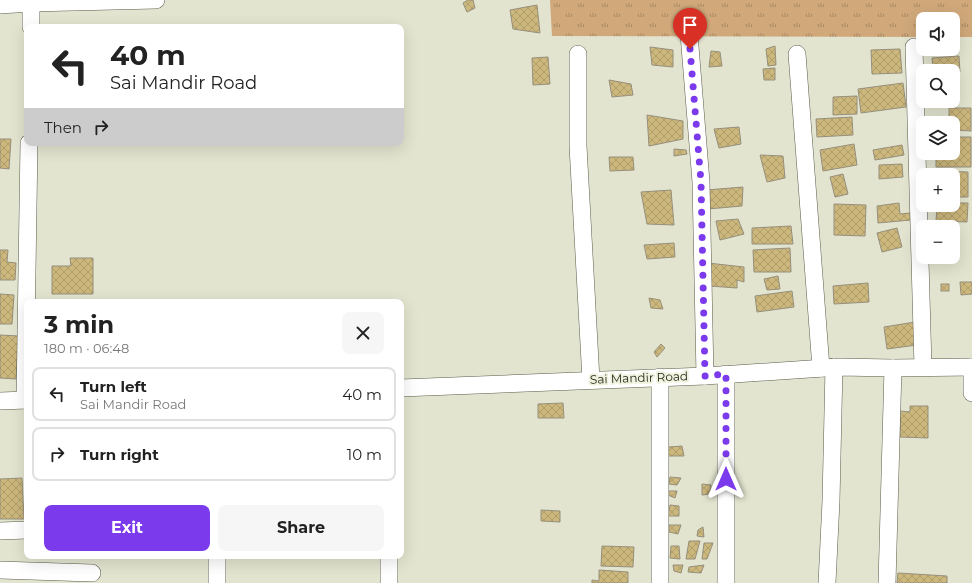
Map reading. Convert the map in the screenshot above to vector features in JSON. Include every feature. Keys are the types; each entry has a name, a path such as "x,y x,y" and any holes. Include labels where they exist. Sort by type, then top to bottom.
{"street":[{"path":"0,5 31,1 156,0"},
{"path":"31,1 31,24"},
{"path":"689,34 701,182 705,376"},
{"path":"914,47 923,367"},
{"path":"578,54 578,146 592,380"},
{"path":"797,54 828,367 831,501 827,583"},
{"path":"27,299 29,146"},
{"name":"Sai Mandir Road","path":"404,388 705,376 828,367 972,367"},
{"path":"972,367 972,393"},
{"path":"887,583 893,368"},
{"path":"726,374 726,583"},
{"path":"660,377 660,583"},
{"path":"0,401 24,400"},
{"path":"0,531 24,530"},
{"path":"217,559 218,583"},
{"path":"389,559 389,583"},
{"path":"0,570 92,573"}],"green space":[{"path":"550,0 972,0 972,37 960,37 960,12 916,12 916,37 552,36"}],"building":[{"path":"468,0 473,0 475,8 467,12 463,3"},
{"path":"537,5 540,33 513,29 510,10"},
{"path":"775,46 776,65 768,66 766,49"},
{"path":"650,47 673,50 673,67 652,65"},
{"path":"900,49 902,73 872,74 871,50"},
{"path":"711,51 720,52 722,66 709,67"},
{"path":"959,56 960,64 932,64 932,58"},
{"path":"548,57 550,84 533,85 532,58"},
{"path":"775,68 775,80 764,80 763,69"},
{"path":"609,80 631,84 633,95 612,97"},
{"path":"903,83 906,107 861,113 858,89"},
{"path":"857,96 857,114 833,115 833,97"},
{"path":"949,108 971,108 971,131 960,130 960,116 949,116"},
{"path":"647,115 683,121 683,139 649,146"},
{"path":"852,117 853,135 817,137 816,119"},
{"path":"739,127 741,144 719,148 714,129"},
{"path":"960,137 971,137 971,167 936,167 936,160 960,160"},
{"path":"0,139 11,139 9,169 0,168"},
{"path":"854,144 857,165 823,171 820,150"},
{"path":"902,145 904,155 875,160 873,150"},
{"path":"674,149 686,150 687,154 674,156"},
{"path":"760,155 783,156 785,178 767,182"},
{"path":"609,157 633,157 634,170 610,171"},
{"path":"902,164 903,177 879,179 879,165"},
{"path":"960,172 968,172 968,197 960,197"},
{"path":"843,174 848,194 835,197 830,177"},
{"path":"743,187 742,206 708,209 706,190"},
{"path":"671,190 674,225 647,224 641,192"},
{"path":"899,203 900,214 910,213 911,220 878,223 877,206"},
{"path":"960,203 968,203 967,222 960,222 960,220 936,220 937,212 960,212"},
{"path":"834,204 866,205 865,236 834,235"},
{"path":"738,219 744,234 720,240 716,221"},
{"path":"791,226 793,244 752,244 752,228"},
{"path":"897,228 902,247 882,252 877,233"},
{"path":"674,243 675,257 647,259 644,245"},
{"path":"790,248 791,272 754,272 753,250"},
{"path":"0,250 8,250 7,262 16,263 15,280 0,280"},
{"path":"70,258 93,258 93,294 52,294 52,266 71,266"},
{"path":"708,263 744,267 744,282 737,280 737,288 709,286"},
{"path":"778,276 780,289 767,290 764,279"},
{"path":"960,282 972,282 972,294 961,295"},
{"path":"868,283 869,302 834,304 833,286"},
{"path":"941,284 949,284 949,291 941,291"},
{"path":"792,291 794,307 757,312 755,296"},
{"path":"0,294 14,295 12,324 0,324"},
{"path":"649,298 660,300 663,309 651,308"},
{"path":"915,322 917,345 887,349 884,327"},
{"path":"0,335 19,336 16,379 0,378"},
{"path":"661,344 665,348 657,357 654,352"},
{"path":"563,403 564,418 538,418 538,404"},
{"path":"910,406 928,406 928,438 900,437 900,411 910,412"},
{"path":"682,446 684,456 668,456 669,447"},
{"path":"670,477 681,478 677,485 669,484"},
{"path":"22,478 24,519 0,519 0,479"},
{"path":"702,484 711,485 710,494 702,495"},
{"path":"669,491 677,491 675,498 668,495"},
{"path":"670,505 679,506 679,516 668,516"},
{"path":"541,510 560,511 560,522 541,521"},
{"path":"669,525 681,525 678,534 669,532"},
{"path":"703,527 704,537 697,536 698,530"},
{"path":"689,541 700,541 695,559 686,559"},
{"path":"704,543 713,543 707,559 702,559"},
{"path":"602,546 634,547 633,567 601,566"},
{"path":"671,546 679,546 680,559 670,558"},
{"path":"673,565 683,565 681,573 674,571"},
{"path":"704,565 701,573 688,572 689,567"},
{"path":"599,570 628,572 628,583 592,583 592,580 599,581"},
{"path":"898,573 947,576 947,583 897,583"}],"route":[{"path":"690,49 701,182 705,376 726,374 726,479"}]}
